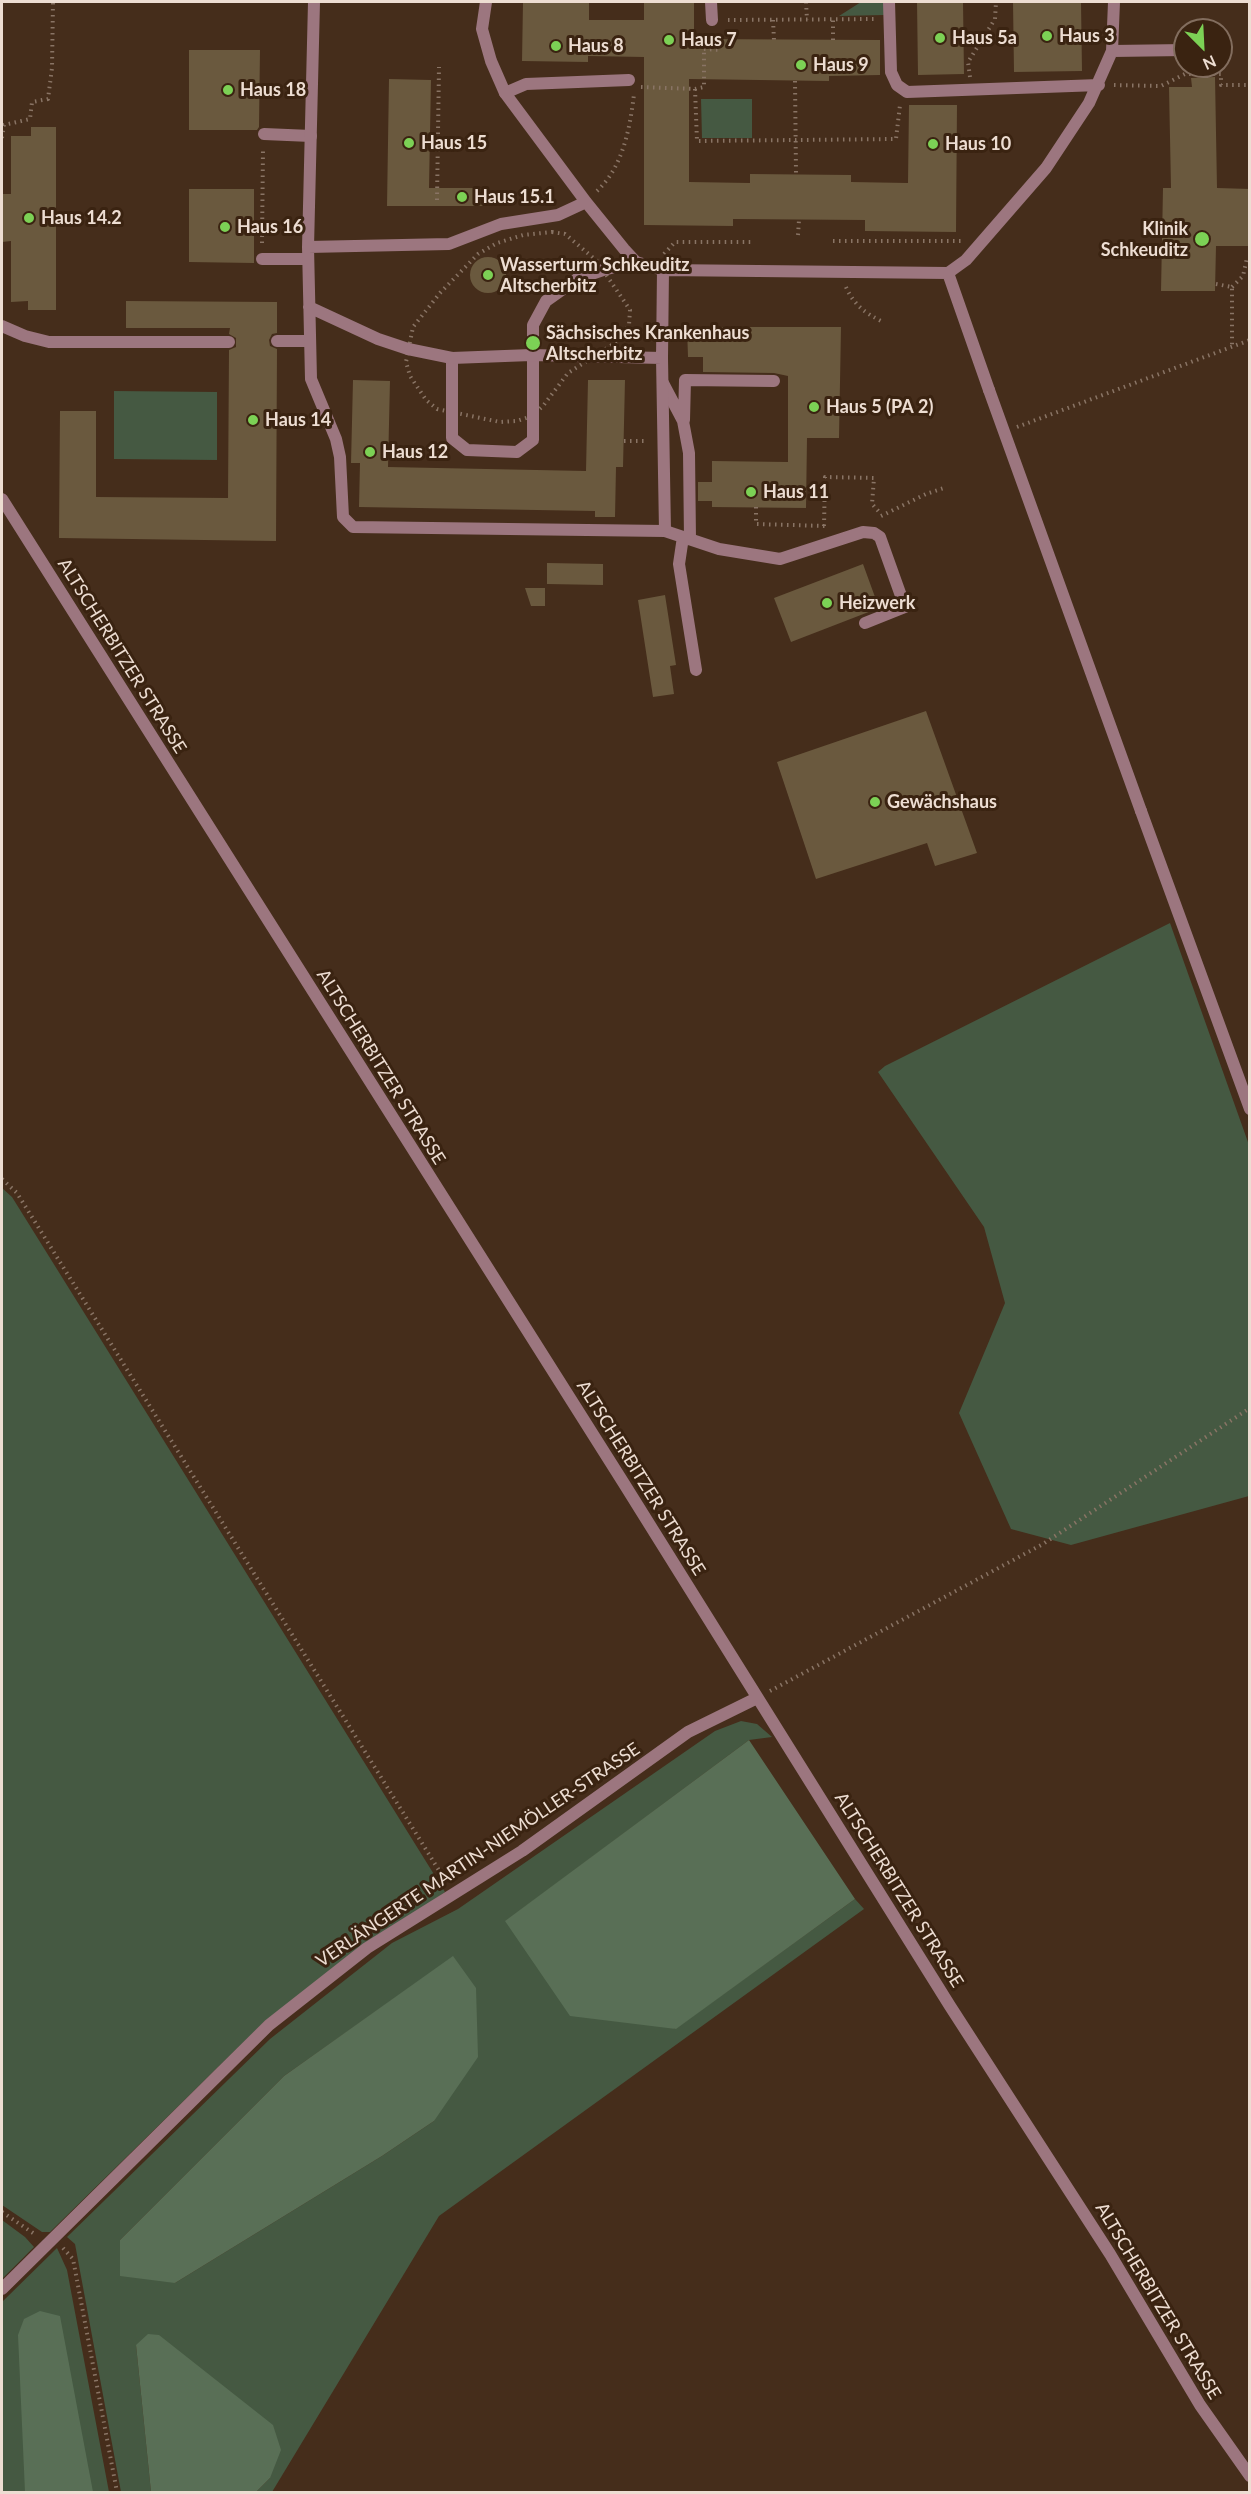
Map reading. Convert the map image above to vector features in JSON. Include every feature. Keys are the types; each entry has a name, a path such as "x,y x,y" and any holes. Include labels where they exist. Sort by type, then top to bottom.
{"street":[{"path":"314,2 308,253 311,380 336,439 340,457 342,517 353,527 665,531 719,549 780,559 863,532 874,533 880,537 905,608 865,623"},
{"path":"486,2 482,29 490,61 505,93 586,202 636,262"},
{"path":"711,2 712,20"},
{"path":"889,2 891,72 897,85 907,92 1099,85"},
{"path":"452,358 452,438 467,450 517,452 533,440 531,355 533,325 546,301 577,279 636,262 658,269 948,273 966,260 1046,168 1099,85 1112,51 1114,2"},
{"path":"1112,51 1173,50"},
{"path":"505,93 526,84 629,80"},
{"path":"264,134 311,136"},
{"path":"262,259 308,253 449,244 501,224 558,214 586,202"},
{"path":"658,269 663,383 665,531"},
{"path":"948,273 1250,1109"},
{"path":"309,307 378,339 408,349 452,358 531,355 662,358"},
{"path":"2,326 25,336 49,342 229,342"},
{"path":"277,341 310,341"},
{"path":"696,670 679,564 687,538 689,453 684,421 685,380 774,381"},
{"path":"663,383 684,421"},
{"name":"ALTSCHERBITZER STRASSE","path":"2,499 1110,2254 1200,2405 1250,2476"},
{"name":"VERLÄNGERTE MARTIN-NIEMÖLLER-STRASSE","path":"2,2289 269,2025 368,1948 522,1851 688,1732 757,1698"}],"path":[{"path":"2,138 4,125 30,119 32,102 48,99 52,68 53,2"},
{"path":"806,2 807,20"},
{"path":"971,89 968,62 995,19 996,2"},
{"path":"586,202 608,181 619,160 632,116 634,87 695,89 704,87 704,24 712,20 889,19"},
{"path":"773,20 774,40"},
{"path":"833,20 833,40"},
{"path":"704,50 721,50"},
{"path":"437,200 439,67"},
{"path":"1099,85 1161,86 1185,74 1221,74 1221,85 1250,85"},
{"path":"795,81 796,174"},
{"path":"695,89 697,141 897,139 900,103 907,92"},
{"path":"262,259 264,134"},
{"path":"798,235 799,220"},
{"path":"833,241 960,240 977,247"},
{"path":"658,269 675,242 753,242"},
{"path":"1232,347 1232,287 1243,276 1247,258 1250,258"},
{"path":"844,271 846,286 851,298 864,313 883,322"},
{"path":"1216,284 1232,287"},
{"path":"1004,431 1250,340"},
{"path":"624,441 664,442"},
{"path":"824,526 825,477 874,478 872,504 881,514"},
{"path":"874,533 881,514 944,489"},
{"path":"756,507 756,524 835,527"},
{"path":"2,1179 17,1193 433,1858 453,1894"},
{"path":"757,1698 1043,1544 1250,1408"},
{"path":"2,2212 40,2238 53,2239 73,2259 117,2493"}],"green space":[{"path":"861,2 884,2 884,15 839,16"},
{"path":"701,99 752,99 752,138 702,138"},
{"path":"114,391 217,392 217,460 114,459"},
{"path":"1170,923 1249,1145 1249,1496 1071,1545 1011,1529 959,1413 1005,1303 984,1227 878,1072 885,1066"},
{"path":"2,1188 12,1197 445,1892 265,2021 50,2232 42,2232 2,2205"},
{"path":"741,1721 757,1724 772,1737 749,1740 506,1921 675,2029 855,1899 864,1909 439,2216 272,2492 256,2492 270,2478 136,2345 151,2492 121,2492 75,2244 67,2237 270,2039 392,1943 458,1909 715,1731","holes":["453,1957 434,2121 382,2156 175,2283 120,2240 284,2076"]},
{"path":"749,1740 855,1899 676,2029 570,2016 505,1921"},
{"path":"453,1956 476,1988 478,2057 434,2121 382,2156 175,2283 120,2276 120,2240 284,2076"},
{"path":"2,2220 25,2237 34,2247 2,2279"},
{"path":"57,2248 67,2270 109,2492 2,2492 2,2302"},
{"path":"40,2311 60,2316 93,2492 25,2492 18,2335 24,2319"},
{"path":"148,2334 159,2335 273,2425 281,2450 270,2478 256,2492 151,2492 136,2345"}],"building":[{"path":"523,2 589,2 589,20 644,20 644,2 694,2 694,39 880,40 880,75 829,76 829,81 689,79 689,182 750,183 750,174 851,175 851,182 908,183 909,105 957,105 956,232 865,231 865,220 733,219 733,226 644,225 644,57 588,56 588,62 522,61"},
{"name":"Haus 5a","path":"917,2 963,2 964,74 918,75"},
{"name":"Haus 3","path":"1013,2 1081,2 1082,71 1014,72"},
{"name":"Haus 18","path":"189,50 260,50 259,127 257,130 189,130"},
{"path":"1191,78 1215,78 1217,188 1250,189 1250,246 1216,246 1215,291 1161,291 1163,188 1171,188 1169,87 1192,87"},
{"name":"Haus 15","path":"389,79 431,80 429,188 482,188 483,206 387,206"},
{"name":"Haus 14.2","path":"31,127 56,127 56,310 28,310 28,301 11,302 11,241 2,242 2,194 11,194 11,136 31,136"},
{"name":"Haus 16","path":"189,189 254,189 254,263 189,262"},
{"name":"Wasserturm Schkeuditz Altscherbitz","path":"488,257 500,263 506,275 500,287 488,293 476,287 470,275 476,263"},
{"name":"Haus 14","path":"126,301 277,302 277,333 272,334 269,340 270,346 277,349 276,541 59,538 60,411 96,411 96,497 228,498 229,350 236,347 236,338 229,334 230,328 126,328"},
{"name":"Haus 5 (PA 2)","path":"687,327 841,327 839,438 807,438 806,508 712,507 712,501 698,501 698,482 712,482 712,461 788,462 788,376 774,373 703,372 703,357 688,357"},
{"name":"Haus 12","path":"353,380 390,381 388,467 586,471 588,380 625,380 623,467 616,467 615,517 595,517 595,511 359,507 360,463 351,463"},
{"path":"547,563 603,564 603,585 547,584"},
{"name":"Heizwerk","path":"863,564 879,608 791,642 774,598"},
{"path":"525,588 545,588 545,606 531,606"},
{"path":"665,595 676,665 670,666 674,694 653,697 638,600"},
{"name":"Gewächshaus","path":"926,711 977,853 935,866 927,843 816,879 777,762"}],"place":[{"name":"Haus 3","path":"1047,36"},
{"name":"Haus 5a","path":"940,38"},
{"name":"Haus 7","path":"669,40"},
{"name":"Haus 8","path":"556,46"},
{"name":"Haus 9","path":"801,65"},
{"name":"Haus 18","path":"228,90"},
{"name":"Haus 15","path":"409,143"},
{"name":"Haus 10","path":"933,144"},
{"name":"Haus 15.1","path":"462,197"},
{"name":"Haus 14.2","path":"29,218"},
{"name":"Haus 16","path":"225,227"},
{"name":"Klinik Schkeuditz","path":"1202,239"},
{"name":"Wasserturm Schkeuditz Altscherbitz","path":"488,275"},
{"name":"Sächsisches Krankenhaus Altscherbitz","path":"533,343"},
{"name":"Haus 5 (PA 2)","path":"814,407"},
{"name":"Haus 14","path":"253,420"},
{"name":"Haus 12","path":"370,452"},
{"name":"Haus 11","path":"751,492"},
{"name":"Heizwerk","path":"827,603"},
{"name":"Gewächshaus","path":"875,802"}]}
